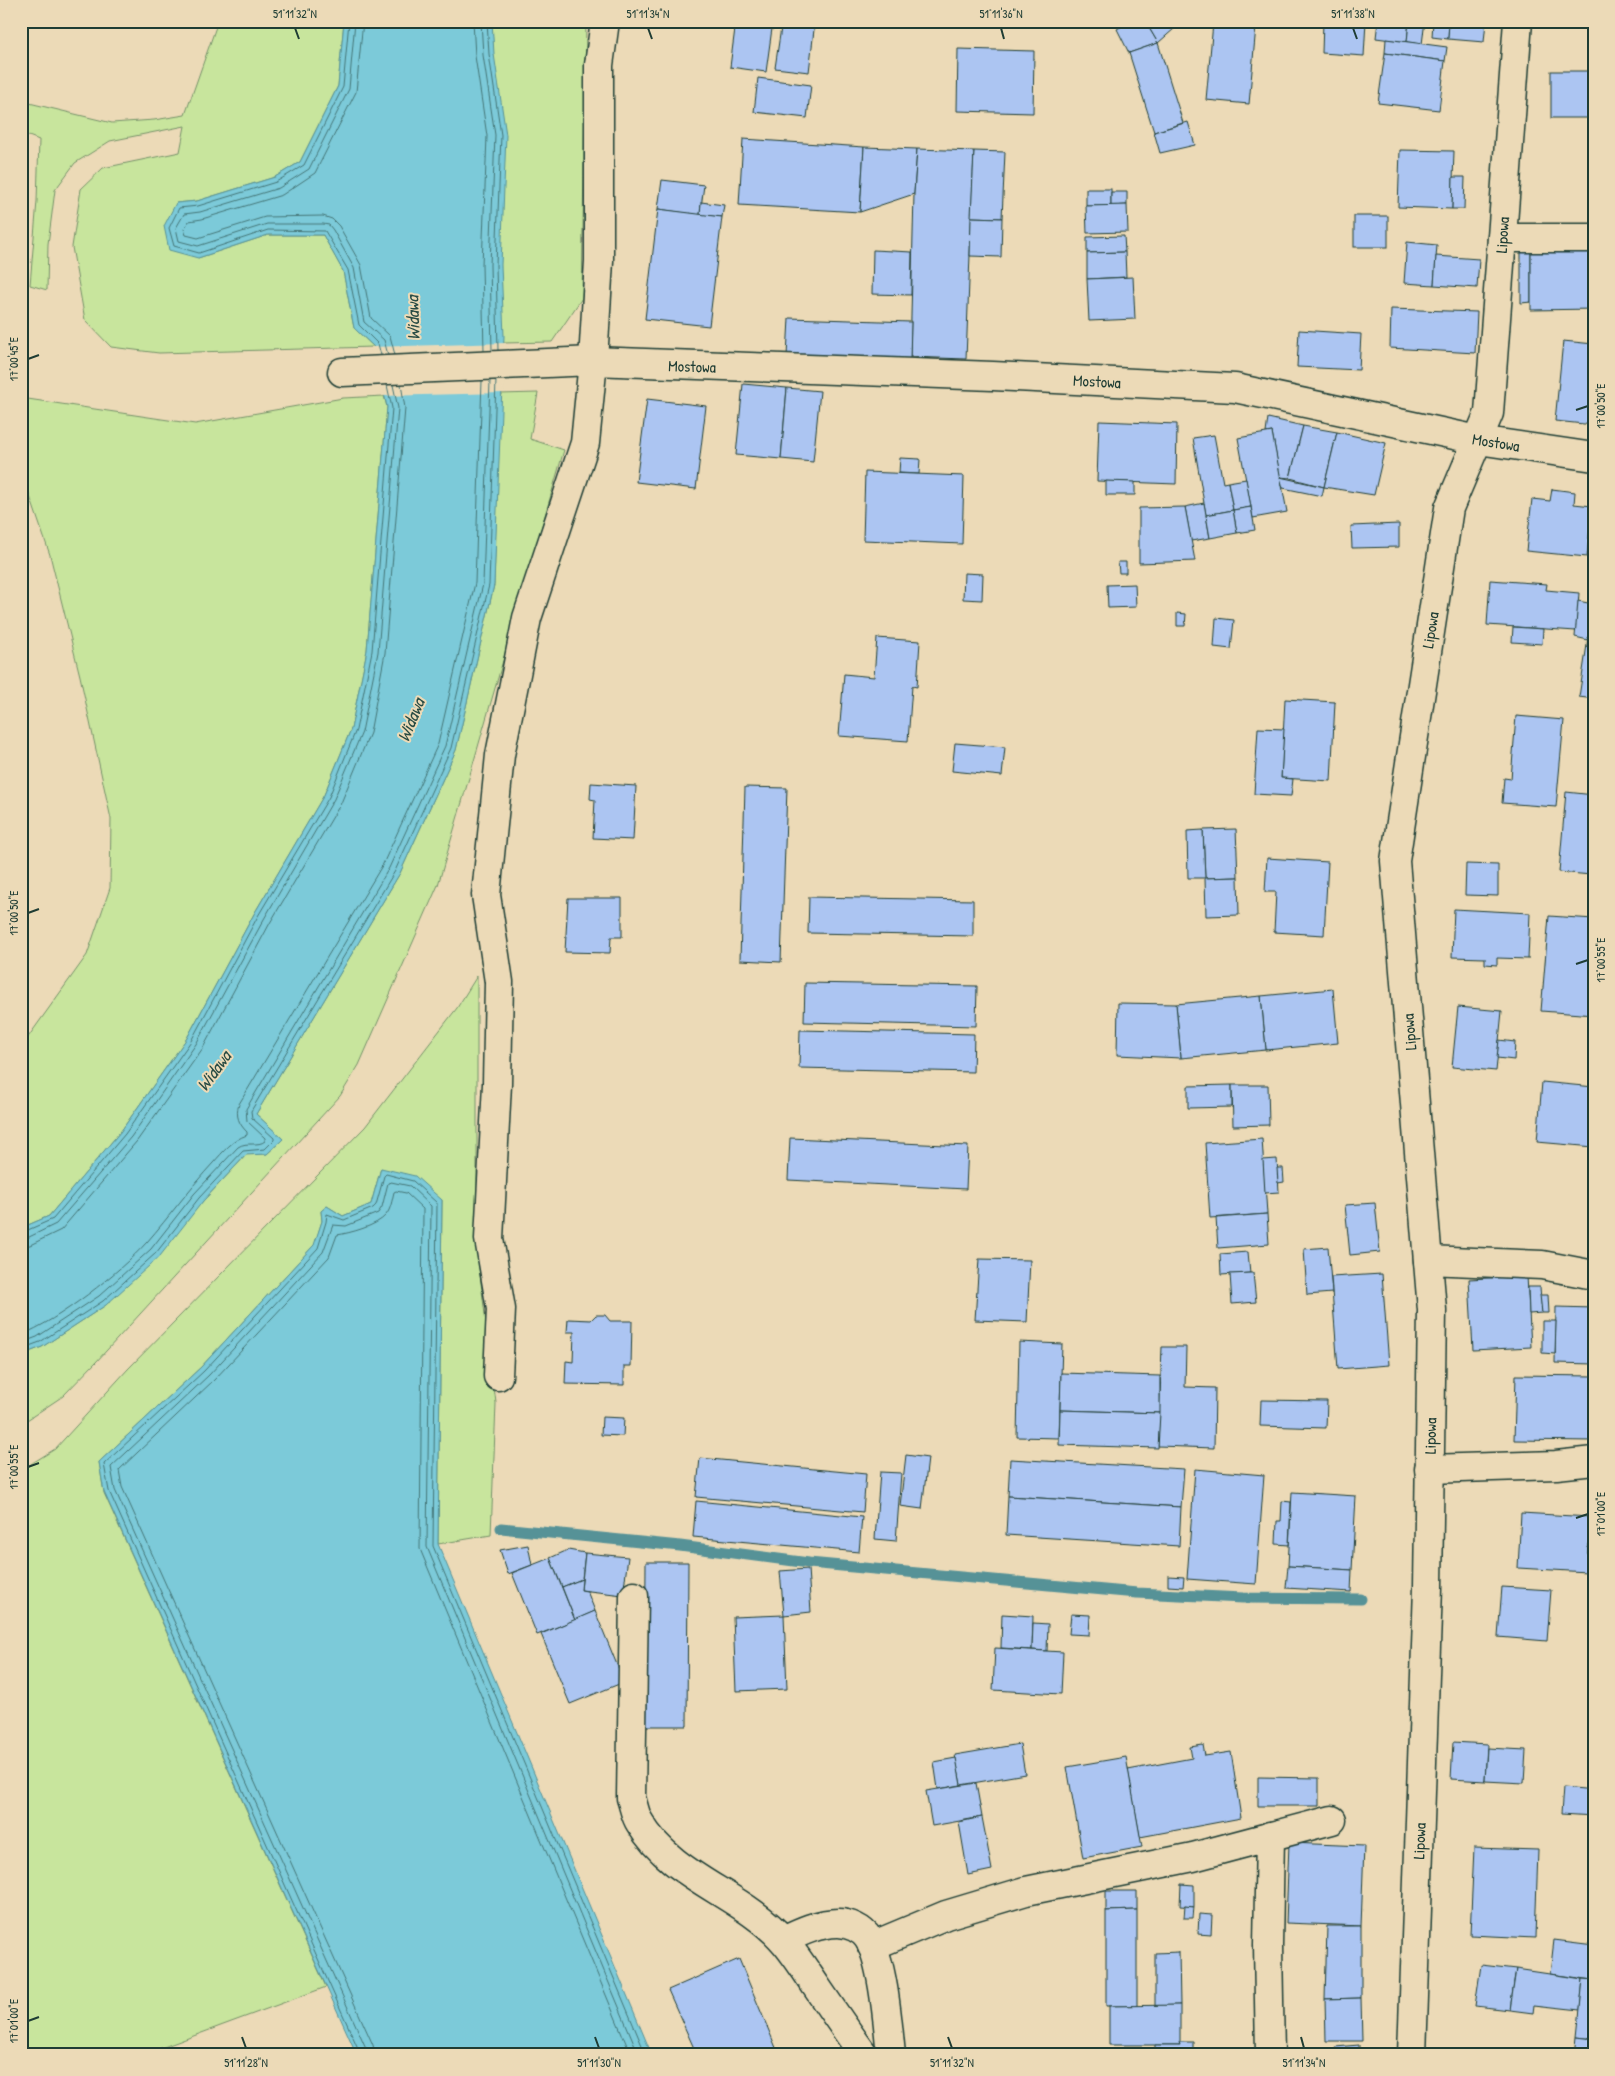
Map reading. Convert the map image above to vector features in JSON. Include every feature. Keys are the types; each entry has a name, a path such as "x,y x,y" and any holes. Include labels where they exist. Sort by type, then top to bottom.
{"street":[{"path":"498,1376 501,1309 489,1239 496,1084 498,982 486,895 500,755 527,618 585,443 593,361 599,261 599,65 604,21"},
{"name":"Lipowa","path":"1412,2055 1428,1587 1432,1310 1395,862 1449,508 1489,413 1518,21"},
{"path":"1502,238 1594,238"},
{"name":"Mostowa","path":"342,372 593,361 993,376 1236,388 1478,440 1594,458"},
{"path":"1428,1260 1542,1266 1594,1275"},
{"path":"1430,1469 1556,1466 1594,1462"},
{"path":"634,1596 631,1798 639,1822 669,1858 688,1872 738,1901 762,1919 783,1940 864,2055"},
{"path":"872,1946 946,1915 1026,1891 1193,1857 1332,1820"},
{"path":"1270,1836 1268,1945 1270,2055"},
{"path":"783,1940 824,1924 840,1923 857,1928 867,1936 872,1946 887,2012 891,2055"}],"green space":[{"path":"218,21 344,21 338,86 300,162 275,177 197,201 176,203 198,258 268,235 323,235 343,271 354,328 374,347 159,353 111,347 85,320 72,247 81,189 103,168 180,152 185,126 110,141 75,163 55,190 48,244 47,290 30,285 37,201 39,140 21,133 21,101 112,123 154,120 185,115"},
{"path":"492,21 586,21 582,298 552,342 503,343"},
{"path":"538,393 530,439 564,450 438,885 359,1065 340,1096 96,1362 63,1396 21,1424 21,1355 42,1347 106,1305 247,1154 267,1154 283,1139 256,1114 400,873 456,750 494,585 500,394"},
{"path":"384,396 387,407 367,650 351,729 324,795 254,914 187,1038 121,1131 49,1216 21,1228 21,1047 87,955 110,888 111,819 80,676 50,555 21,470 21,398 195,424 343,398"},
{"path":"477,976 477,1251 496,1403 491,1535 438,1544 442,1200 381,1168 371,1204 343,1216 327,1206 321,1211 322,1221 315,1244 201,1367 99,1462 104,1493 326,1987 142,2055 21,2055 21,1470 55,1449 128,1369 365,1127 457,1008"}],"water":[{"name":"Widawa","path":"344,21 492,21 494,54 506,135 501,265 504,336 494,585 456,750 400,873 256,1114 283,1139 267,1154 246,1155 203,1201 160,1256 106,1305 42,1347 21,1355 21,1228 49,1216 121,1131 187,1038 254,914 324,795 351,729 367,650 387,407 374,347 354,328 343,271 323,235 268,235 198,258 169,250 164,226 176,203 197,201 275,177 300,162 338,86"},
{"path":"381,1168 415,1176 442,1200 438,1544 652,2055 357,2055 104,1492 99,1462 201,1367 314,1245 322,1221 321,1211 327,1206 343,1216 371,1204"}],"pier":[{"path":"506,343 503,393 382,396 371,347"}],"building":[{"path":"736,21 773,21 766,72 730,67"},
{"path":"782,21 815,21 809,72 775,68"},
{"path":"1131,21 1145,21 1158,43 1129,53 1117,29"},
{"path":"1145,21 1183,21 1158,43"},
{"path":"1323,21 1366,21 1364,56 1322,53"},
{"path":"1378,21 1409,21 1407,42 1376,38"},
{"path":"1409,21 1425,21 1422,44 1407,42"},
{"path":"1433,21 1449,21 1448,39 1432,37"},
{"path":"1449,21 1486,21 1484,42 1448,39"},
{"path":"1213,23 1256,26 1249,104 1206,100"},
{"path":"1386,39 1447,47 1445,61 1385,53"},
{"path":"1158,43 1183,123 1154,132 1129,53"},
{"path":"958,49 1034,51 1033,113 957,111"},
{"path":"1385,53 1445,61 1439,110 1378,103"},
{"path":"1551,71 1594,71 1594,118 1551,118"},
{"path":"758,78 811,85 807,118 754,112"},
{"path":"1188,122 1195,145 1160,153 1154,132"},
{"path":"743,139 864,147 860,212 739,205"},
{"path":"864,147 917,149 914,194 860,212"},
{"path":"917,149 974,151 966,359 910,357"},
{"path":"1400,150 1454,151 1452,209 1398,207"},
{"path":"974,151 1005,152 1002,218 971,217"},
{"path":"1453,177 1465,177 1464,209 1452,209"},
{"path":"662,180 704,185 700,215 658,209"},
{"path":"1086,189 1111,189 1111,206 1086,206"},
{"path":"1111,192 1127,192 1127,205 1111,206"},
{"path":"701,202 724,205 722,217 700,215"},
{"path":"1127,205 1128,232 1087,233 1086,206"},
{"path":"658,209 722,217 709,326 645,319"},
{"path":"1354,216 1388,216 1388,247 1354,247"},
{"path":"971,217 1002,218 1001,257 970,256"},
{"path":"1124,236 1125,252 1087,253 1087,237"},
{"path":"1407,242 1437,245 1434,285 1404,283"},
{"path":"873,250 912,252 911,295 872,294"},
{"path":"1521,251 1531,251 1531,302 1521,303"},
{"path":"1531,251 1594,251 1594,309 1531,310"},
{"path":"1125,252 1126,277 1087,279 1087,253"},
{"path":"1436,256 1479,259 1477,288 1434,285"},
{"path":"1133,277 1135,319 1089,321 1087,279"},
{"path":"1391,309 1477,312 1475,353 1390,348"},
{"path":"789,318 911,322 910,361 787,356"},
{"path":"1299,330 1361,334 1359,370 1297,367"},
{"path":"1563,341 1594,344 1594,425 1555,421"},
{"path":"743,384 787,388 781,459 736,455"},
{"path":"787,388 820,391 813,462 781,459"},
{"path":"647,399 706,406 696,489 636,482"},
{"path":"1268,418 1303,426 1290,478 1280,477 1272,432 1266,433"},
{"path":"1099,421 1177,424 1176,484 1097,481"},
{"path":"1303,426 1337,432 1324,487 1290,478"},
{"path":"1272,432 1287,512 1253,518 1238,438"},
{"path":"1337,432 1386,443 1374,495 1324,487"},
{"path":"1214,435 1223,483 1228,482 1233,510 1206,515 1193,438"},
{"path":"900,458 920,459 919,474 899,473"},
{"path":"865,472 964,476 962,544 863,540"},
{"path":"1280,477 1324,487 1322,496 1283,488"},
{"path":"1246,479 1251,507 1233,510 1228,482"},
{"path":"1106,481 1135,482 1135,495 1106,495"},
{"path":"1552,489 1575,492 1574,504 1592,506 1587,557 1526,551 1532,499 1550,501"},
{"path":"1204,503 1210,538 1191,541 1185,507"},
{"path":"1185,507 1195,561 1139,563 1139,508"},
{"path":"1251,507 1255,530 1237,533 1233,510"},
{"path":"1233,510 1237,533 1210,538 1206,515"},
{"path":"1399,524 1399,547 1352,548 1351,526"},
{"path":"1118,562 1126,562 1126,573 1119,573"},
{"path":"964,573 983,574 982,600 963,599"},
{"path":"1490,580 1547,584 1546,590 1579,593 1576,631 1487,625"},
{"path":"1135,584 1136,607 1108,608 1107,585"},
{"path":"1578,601 1593,604 1588,640 1575,637"},
{"path":"1177,613 1186,614 1185,626 1177,626"},
{"path":"1216,618 1234,620 1231,649 1214,647"},
{"path":"1590,625 1594,626 1594,699 1579,697"},
{"path":"1513,627 1543,629 1542,644 1512,642"},
{"path":"877,638 920,641 917,687 912,686 908,741 839,736 844,674 874,677"},
{"path":"1285,699 1335,702 1331,781 1281,778"},
{"path":"1516,716 1564,720 1556,807 1502,803 1504,778 1511,779"},
{"path":"1258,728 1284,729 1281,778 1293,779 1291,796 1254,794"},
{"path":"955,743 1005,747 1002,776 952,771"},
{"path":"591,783 636,786 633,840 593,838 595,800 590,799"},
{"path":"745,787 787,788 781,962 740,960"},
{"path":"1566,792 1594,795 1594,852 1591,875 1559,872"},
{"path":"1236,829 1238,877 1205,878 1203,830"},
{"path":"1203,830 1205,878 1188,878 1187,831"},
{"path":"1267,858 1328,862 1324,935 1274,932 1276,892 1265,892"},
{"path":"1466,864 1498,865 1498,896 1465,895"},
{"path":"1238,877 1239,915 1206,916 1205,878"},
{"path":"809,897 973,900 973,936 808,933"},
{"path":"568,898 622,898 622,937 611,937 610,953 565,952"},
{"path":"1454,909 1530,913 1528,959 1497,958 1497,965 1485,964 1485,958 1452,957"},
{"path":"1549,916 1594,919 1594,1015 1541,1011"},
{"path":"805,983 977,986 976,1026 804,1022"},
{"path":"1333,989 1338,1043 1266,1050 1261,996"},
{"path":"1261,996 1266,1050 1181,1058 1176,1004"},
{"path":"1118,1003 1176,1004 1181,1058 1117,1055"},
{"path":"1458,1007 1502,1011 1496,1071 1452,1067"},
{"path":"800,1030 974,1034 973,1072 799,1068"},
{"path":"1499,1040 1515,1042 1514,1060 1497,1058"},
{"path":"1542,1082 1594,1087 1594,1147 1537,1142"},
{"path":"1232,1085 1232,1107 1188,1108 1188,1086"},
{"path":"1232,1085 1268,1085 1269,1125 1233,1126"},
{"path":"790,1138 968,1146 966,1189 788,1180"},
{"path":"1262,1139 1267,1214 1210,1218 1205,1143"},
{"path":"1277,1159 1279,1192 1265,1193 1263,1160"},
{"path":"1277,1168 1283,1168 1284,1182 1278,1183"},
{"path":"1375,1203 1380,1252 1350,1255 1345,1205"},
{"path":"1267,1214 1269,1244 1218,1248 1216,1218"},
{"path":"1328,1247 1332,1293 1307,1295 1304,1249"},
{"path":"1248,1252 1250,1273 1221,1275 1220,1254"},
{"path":"979,1259 1030,1260 1027,1322 975,1320"},
{"path":"1253,1273 1256,1302 1232,1304 1230,1274"},
{"path":"1382,1274 1389,1365 1338,1369 1331,1277"},
{"path":"1527,1276 1531,1347 1473,1350 1469,1279"},
{"path":"1528,1287 1540,1287 1542,1313 1529,1314"},
{"path":"1540,1295 1548,1295 1549,1313 1542,1313"},
{"path":"1556,1307 1594,1308 1594,1364 1555,1363"},
{"path":"596,1315 605,1315 610,1321 632,1321 631,1366 624,1366 624,1385 565,1384 566,1361 573,1362 574,1332 567,1332 568,1319 591,1320"},
{"path":"1542,1321 1556,1321 1555,1354 1542,1353"},
{"path":"1019,1342 1062,1344 1059,1438 1017,1437"},
{"path":"1162,1347 1186,1347 1185,1387 1215,1388 1214,1448 1158,1446"},
{"path":"1061,1373 1160,1376 1160,1413 1060,1410"},
{"path":"1516,1375 1594,1376 1594,1441 1514,1440"},
{"path":"1261,1400 1327,1401 1326,1428 1260,1426"},
{"path":"1060,1410 1160,1413 1158,1448 1059,1445"},
{"path":"602,1417 624,1418 623,1436 601,1435"},
{"path":"906,1455 928,1458 922,1509 900,1506"},
{"path":"700,1458 866,1474 863,1512 696,1497"},
{"path":"1010,1459 1184,1469 1181,1507 1008,1496"},
{"path":"1195,1469 1264,1475 1256,1584 1187,1579"},
{"path":"880,1472 901,1473 896,1541 875,1539"},
{"path":"1292,1492 1356,1496 1352,1570 1288,1566"},
{"path":"1008,1496 1181,1507 1179,1546 1006,1535"},
{"path":"696,1501 862,1517 859,1552 693,1537"},
{"path":"1282,1501 1291,1502 1289,1545 1276,1544 1277,1521 1281,1521"},
{"path":"1521,1513 1590,1517 1587,1572 1518,1568"},
{"path":"1589,1529 1594,1529 1594,1572 1587,1572"},
{"path":"528,1545 532,1565 508,1574 500,1550"},
{"path":"568,1550 585,1553 582,1579 562,1587 550,1558"},
{"path":"585,1553 628,1557 623,1595 581,1590"},
{"path":"550,1558 575,1620 537,1635 512,1573"},
{"path":"646,1562 688,1562 687,1726 645,1726"},
{"path":"1288,1566 1352,1570 1351,1592 1286,1588"},
{"path":"808,1569 811,1612 784,1615 780,1571"},
{"path":"1168,1576 1184,1577 1183,1587 1168,1586"},
{"path":"582,1579 581,1590 587,1591 595,1611 575,1620 562,1587"},
{"path":"1502,1587 1551,1590 1547,1641 1498,1637"},
{"path":"595,1611 624,1682 570,1704 541,1634"},
{"path":"1002,1614 1033,1616 1032,1650 1001,1648"},
{"path":"1071,1614 1090,1615 1089,1635 1069,1634"},
{"path":"784,1615 787,1689 736,1691 733,1617"},
{"path":"1033,1623 1048,1624 1047,1651 1032,1650"},
{"path":"995,1648 1063,1652 1061,1694 993,1690"},
{"path":"1453,1742 1487,1744 1485,1781 1451,1779"},
{"path":"1020,1744 1025,1774 961,1785 955,1755"},
{"path":"1203,1745 1205,1756 1231,1752 1241,1818 1140,1837 1128,1770 1192,1758 1190,1747"},
{"path":"1487,1748 1526,1750 1524,1783 1485,1781"},
{"path":"1126,1757 1142,1847 1083,1858 1067,1767"},
{"path":"956,1758 961,1785 938,1789 934,1762"},
{"path":"1258,1777 1319,1778 1319,1806 1258,1806"},
{"path":"976,1783 982,1817 932,1826 926,1791"},
{"path":"1563,1787 1594,1790 1594,1816 1561,1814"},
{"path":"982,1817 992,1870 968,1875 959,1822"},
{"path":"1289,1843 1364,1846 1361,1926 1286,1923"},
{"path":"1474,1848 1538,1850 1535,1938 1470,1935"},
{"path":"1181,1884 1194,1885 1194,1907 1180,1906"},
{"path":"1106,1891 1137,1891 1137,1910 1106,1911"},
{"path":"1185,1906 1194,1907 1193,1918 1184,1918"},
{"path":"1137,1910 1137,2006 1106,2006 1106,1911"},
{"path":"1199,1914 1212,1915 1211,1935 1198,1934"},
{"path":"1327,1926 1361,1926 1361,1998 1325,1999"},
{"path":"1554,1940 1594,1945 1594,1980 1550,1974"},
{"path":"1179,1952 1180,2005 1155,2006 1155,1953"},
{"path":"739,1959 779,2055 697,2055 668,1990"},
{"path":"1481,1965 1516,1969 1510,2010 1475,2006"},
{"path":"1516,1969 1583,1979 1580,2010 1534,2005 1533,2013 1510,2010"},
{"path":"1583,1979 1594,1980 1594,2039 1577,2037"},
{"path":"1361,1998 1362,2041 1326,2041 1325,1999"},
{"path":"1180,2005 1180,2045 1109,2045 1109,2006"},
{"path":"1577,2037 1594,2039 1594,2055 1575,2055"},
{"path":"1179,2042 1193,2042 1193,2055 1155,2055 1155,2045 1180,2045"},
{"path":"1359,2045 1359,2055 1335,2055 1335,2047"}],"waterway":[{"path":"501,1528 680,1546 809,1563 1137,1593 1243,1598 1361,1599"}]}
